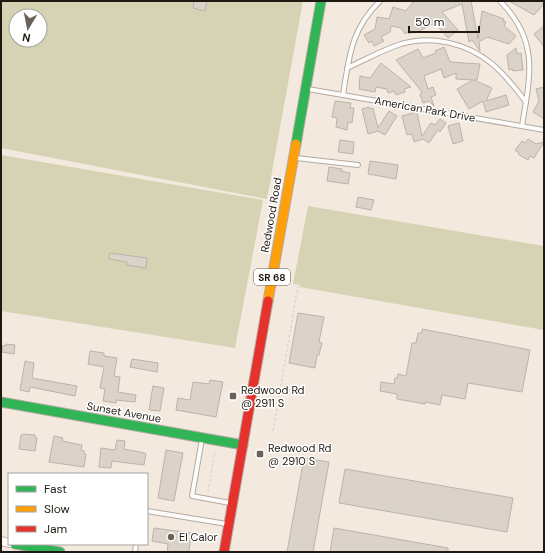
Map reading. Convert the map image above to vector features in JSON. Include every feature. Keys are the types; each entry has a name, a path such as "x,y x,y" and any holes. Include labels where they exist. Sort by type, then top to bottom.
{"main road":[{"name":"Redwood Road","path":"224,552 321,1"},
{"name":"Sunset Avenue","path":"1,402 243,445"},
{"path":"21,545 60,552"}],"lane":[{"path":"343,95 352,45 357,32 363,20 380,1"},
{"path":"500,1 516,19 526,43 530,67 522,126"},
{"path":"347,68 401,44 427,40 459,45 473,51 490,63 510,82 526,102"},
{"name":"American Park Drive","path":"305,88 544,130"},
{"path":"293,158 358,165"},
{"path":"202,438 192,496 233,503"},
{"path":"148,512 229,524"}],"path":[{"path":"273,431 298,286"},
{"path":"207,499 216,449"}],"shaded area":[{"path":"1,1 303,1 267,199 1,148"},
{"path":"1,155 263,200 235,348 1,311"},
{"path":"308,206 544,246 544,330 300,287 300,285 293,284"}],"building":[{"path":"194,1 207,1 205,11 193,8"},
{"path":"414,1 471,1 478,39 482,11 504,19 503,21 506,22 504,26 516,36 509,44 487,37 479,42 480,51 472,40 469,42 462,4 442,12 458,30 448,38 435,23 415,33 414,31 409,34 408,32 405,34 401,28 391,26 390,32 381,37 384,41 374,46 372,41 369,43 364,35 375,29 377,17 389,19 393,7 406,11"},
{"path":"509,1 544,1 544,4 534,15"},
{"path":"544,26 544,47 534,34"},
{"path":"444,47 450,62 480,64 477,80 474,80 492,88 486,101 506,95 509,105 486,112 483,101 469,109 457,89 473,80 456,79 456,73 444,78 441,69 424,76 428,89 433,87 436,95 431,97 434,106 429,101 423,103 420,94 422,92 396,60 418,49 423,58 436,53 435,51"},
{"path":"516,48 517,54 521,53 523,70 513,71 512,69 509,70 507,55"},
{"path":"381,63 411,87 404,89 405,92 396,95 394,91 388,93 387,89 376,87 375,92 359,89 360,76 370,78"},
{"path":"544,87 544,119 533,112 539,101 536,89"},
{"path":"335,101 351,103 350,108 354,108 352,123 348,122 347,130 336,127 337,118 332,117"},
{"path":"369,107 370,109 373,108 378,128 389,111 397,116 385,135 378,131 368,134 362,109"},
{"path":"417,112 422,136 431,123 435,125 440,119 446,123 440,132 438,130 429,143 423,139 414,142 412,134 407,135 402,116"},
{"path":"459,123 463,141 453,144 448,126"},
{"path":"528,139 536,144 544,142 534,158 530,156 528,160 518,154 519,153 515,150 522,141 525,143"},
{"path":"340,140 354,142 353,154 338,152"},
{"path":"370,161 398,165 396,179 368,174"},
{"path":"329,167 342,169 341,171 350,173 348,184 327,181"},
{"path":"358,197 374,200 371,210 356,207"},
{"path":"110,253 147,258 146,268 126,265 127,262 109,259"},
{"path":"298,313 324,317 319,342 322,343 319,355 317,355 315,368 289,363"},
{"path":"422,329 530,350 522,392 468,383 465,399 442,395 440,405 397,399 397,394 380,391 381,382 394,384 395,378 397,378 398,374 406,376 412,343 416,343 418,333 422,333"},
{"path":"6,344 15,345 14,354 2,352 3,345 6,346"},
{"path":"90,351 104,353 104,356 117,358 114,376 120,377 118,392 136,395 135,402 116,400 116,403 103,401 105,389 100,388 104,367 88,364"},
{"path":"132,359 158,363 157,372 130,367"},
{"path":"25,361 34,363 32,378 77,386 75,396 30,387 29,392 20,390"},
{"path":"210,380 223,382 216,417 176,410 178,398 190,400 193,382 209,384"},
{"path":"153,386 164,388 160,411 149,410"},
{"path":"21,435 35,435 37,438 35,451 19,449"},
{"path":"54,436 63,438 62,441 82,445 81,450 84,451 84,454 86,454 84,467 49,462"},
{"path":"117,440 125,441 124,449 145,453 144,465 112,461 111,468 99,467 101,448 115,450"},
{"path":"166,450 183,453 174,501 158,498"},
{"path":"304,458 329,462 313,552 287,552"},
{"path":"345,469 513,498 507,532 339,503"},
{"name":"El Calor","path":"154,528 191,533 189,552 167,552 168,544 152,541"},
{"path":"334,528 448,548 448,552 330,552"}],"traffic: fast":[{"path":"296,144 321,1"},
{"path":"1,402 243,445"},
{"path":"21,545 60,552"}],"traffic: slow":[{"path":"268,301 296,144"}],"traffic: jam":[{"path":"224,552 268,301"}],"place":[{"name":"Redwood Rd @ 2911 S","path":"233,396"},
{"name":"Redwood Rd @ 2910 S","path":"260,454"},
{"name":"El Calor","path":"171,537"}]}
